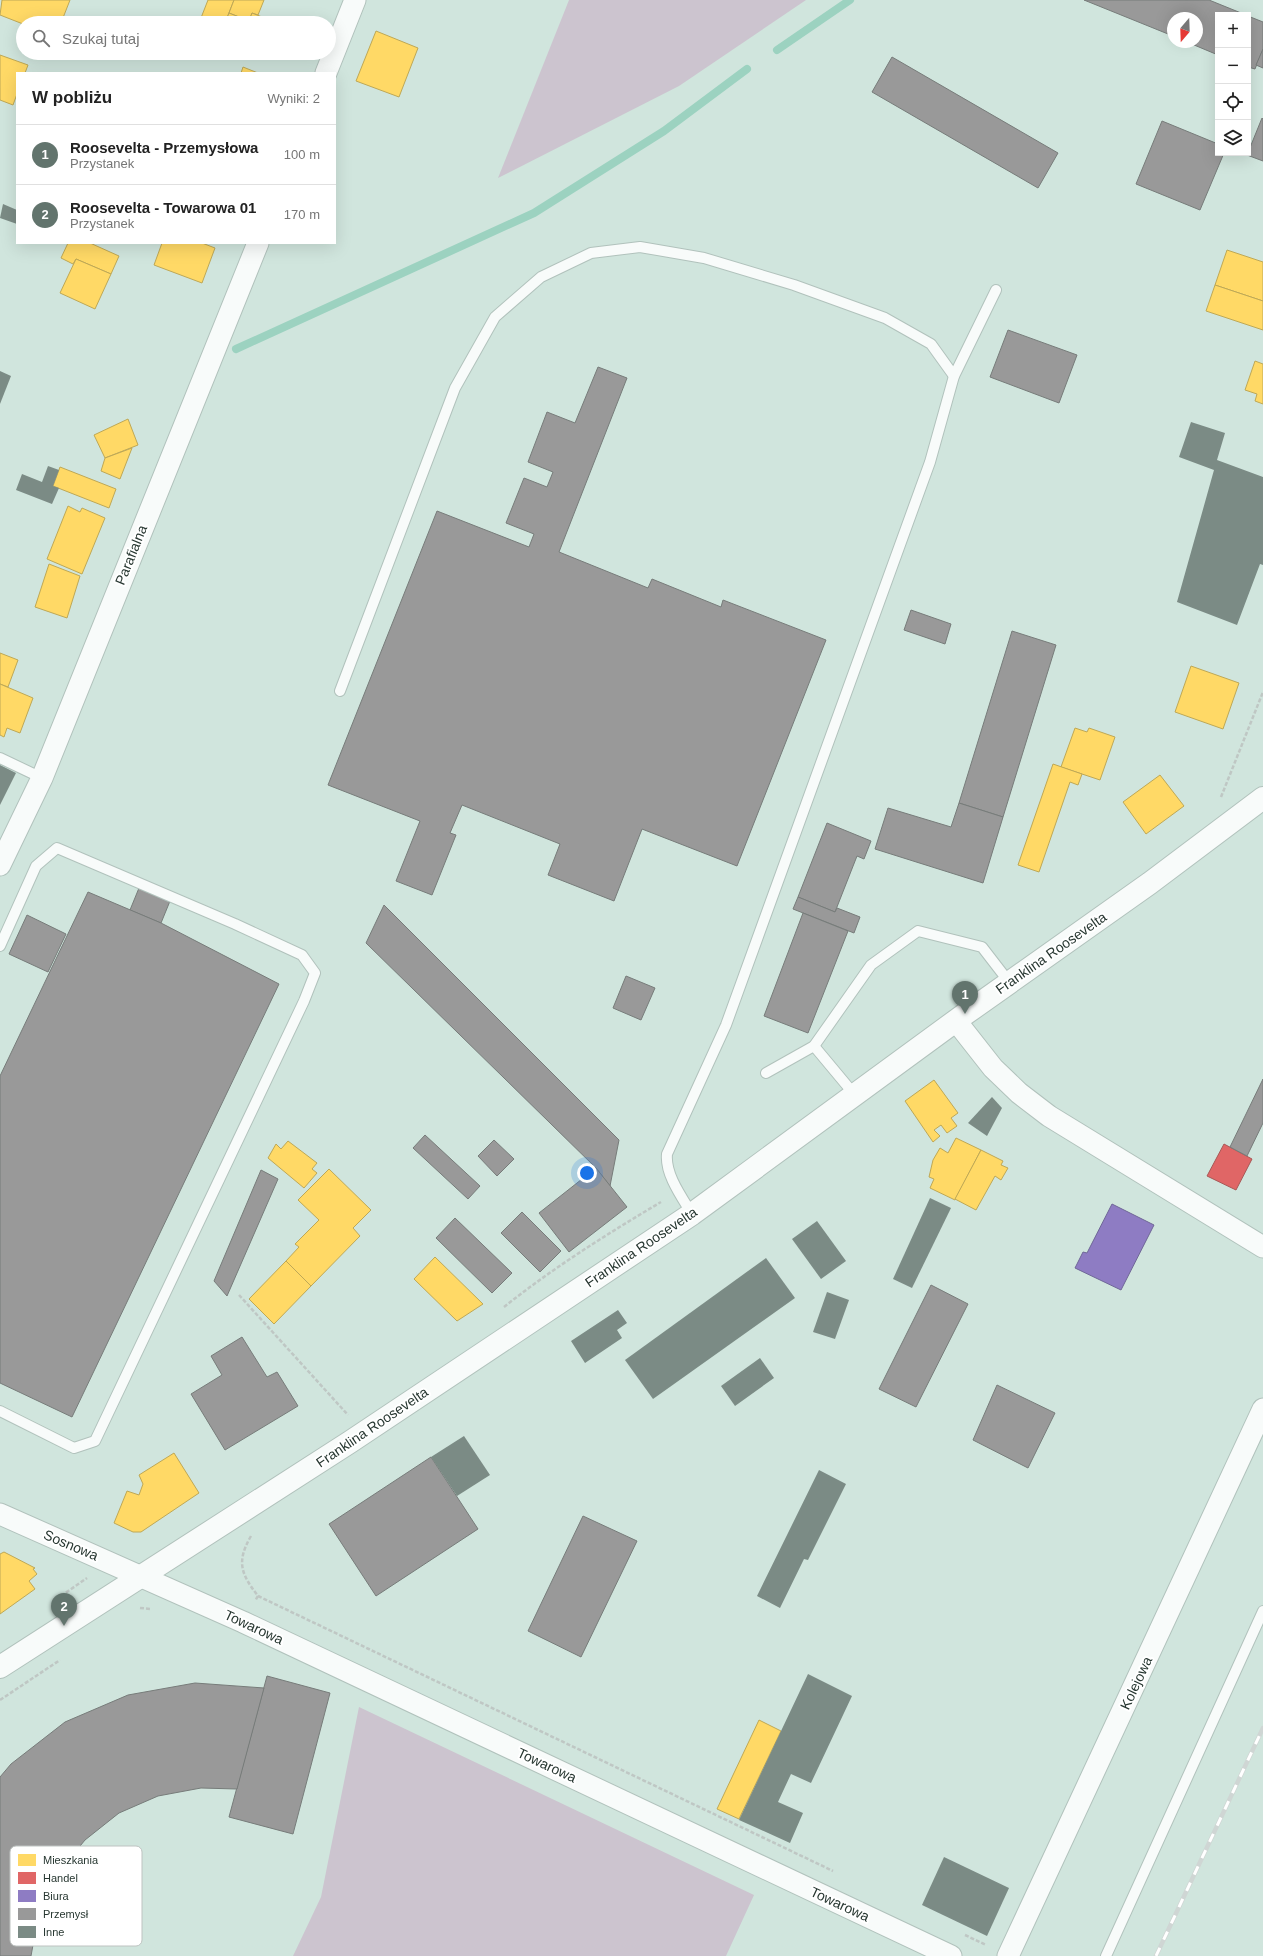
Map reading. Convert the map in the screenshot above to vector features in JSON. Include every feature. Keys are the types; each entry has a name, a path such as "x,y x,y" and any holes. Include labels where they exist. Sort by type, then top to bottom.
{"street":[{"path":"336,48 355,0"},
{"path":"326,72 331,60"},
{"name":"Parafialna","path":"0,865 42,778 258,244"},
{"name":"Franklina Roosevelta","path":"0,1667 350,1442 692,1214 854,1094 1009,982 1150,883 1263,798"},
{"path":"956,1021 993,1068 1019,1093 1049,1116 1263,1247"},
{"name":"Kolejowa","path":"1008,1956 1263,1409"},
{"name":"Sosnowa","path":"0,1514 142,1576"},
{"name":"Towarowa","path":"142,1576 951,1956"}],"lane":[{"path":"340,691 454,388 495,317 541,278 591,253 640,246 704,258 794,284 885,318 931,344 954,376"},
{"path":"692,1214 669,1171 666,1163 667,1154 726,1025 930,462 954,376 996,290"},
{"path":"0,758 42,778"},
{"path":"0,946 36,866 57,848 228,921 302,955 315,973 304,1001 95,1441 74,1448 0,1411"},
{"path":"766,1074 814,1046 871,965 918,931 982,947 1009,982"},
{"path":"814,1046 854,1094"},
{"path":"1106,1956 1263,1611"}],"path":[{"path":"1216,802 1224,792 1263,692"},
{"path":"239,1295 348,1415"},
{"path":"60,1597 109,1561"},
{"path":"258,1596 834,1872"},
{"path":"960,1933 988,1946"}],"shaded area":[{"path":"569,0 806,0 679,86 498,178"},
{"path":"359,1707 754,1895 726,1956 293,1956 321,1897"}],"building: Mieszkania":[{"path":"2,0 70,0 64,16 16,16 16,21 0,15"},
{"path":"208,0 234,0 228,16 202,16"},
{"path":"234,0 264,0 258,15 252,13 251,16 236,16 229,13"},
{"path":"229,13 236,16 228,16"},
{"path":"252,13 260,16 251,16"},
{"path":"376,31 418,48 399,97 356,81"},
{"path":"0,55 28,65 25,72 16,72 16,97 13,105 0,100"},
{"path":"243,67 256,72 241,72"},
{"path":"68,244 92,244 119,256 111,274 76,259 73,264 61,258"},
{"path":"162,244 205,244 215,248 202,283 154,265"},
{"path":"1227,250 1263,262 1263,301 1215,285"},
{"path":"76,259 111,274 95,309 60,293"},
{"path":"1215,285 1263,301 1263,330 1206,311"},
{"path":"1255,361 1263,364 1263,404 1255,401 1257,394 1245,390"},
{"path":"128,419 138,445 105,458 94,435"},
{"path":"132,448 120,479 101,471 105,458"},
{"path":"60,467 116,489 109,508 53,486"},
{"path":"68,506 80,512 82,508 105,518 82,574 47,559"},
{"path":"49,564 80,576 67,618 35,607"},
{"path":"0,653 18,660 8,687 0,684"},
{"path":"1191,666 1239,683 1223,729 1175,712"},
{"path":"0,684 33,698 20,733 7,728 4,737 0,735"},
{"path":"1075,728 1087,732 1089,728 1115,737 1100,780 1061,767"},
{"path":"1053,764 1082,774 1078,785 1070,782 1039,872 1018,865"},
{"path":"1160,775 1184,806 1146,834 1123,802"},
{"path":"934,1080 958,1113 951,1118 957,1126 947,1133 941,1125 934,1130 940,1136 933,1142 905,1101"},
{"path":"956,1138 981,1150 955,1200 930,1188 934,1179 929,1177 933,1160 940,1148 948,1153"},
{"path":"288,1141 317,1163 312,1169 317,1173 304,1188 268,1158 276,1144 281,1149"},
{"path":"981,1150 1003,1161 1001,1165 1008,1168 1001,1180 995,1176 976,1210 955,1199"},
{"path":"329,1169 371,1210 353,1228 360,1236 311,1286 286,1261 299,1247 295,1244 319,1220 298,1200"},
{"path":"435,1257 483,1304 457,1321 414,1279"},
{"path":"286,1261 311,1286 274,1324 249,1299"},
{"path":"174,1453 199,1493 141,1532 133,1532 114,1523 127,1491 139,1495 143,1484 139,1475"},
{"path":"4,1552 35,1568 33,1569 37,1574 29,1581 35,1589 0,1614 0,1554"},
{"path":"759,1720 781,1731 739,1819 717,1809"}],"building: Handel":[{"path":"1224,1144 1252,1159 1236,1190 1207,1176"}],"building: Biura":[{"path":"1112,1204 1154,1225 1121,1290 1075,1268 1083,1252 1087,1253"}],"building: Przemysł":[{"path":"1084,0 1209,0 1239,12 1215,12 1215,54 1201,48 1203,48 1203,12 1167,12 1167,34"},
{"path":"1251,17 1263,22 1263,49 1255,69 1251,68"},
{"path":"1263,49 1263,68 1256,65"},
{"path":"892,57 1058,153 1038,188 872,92"},
{"path":"1262,118 1263,161 1250,156 1251,156 1251,145"},
{"path":"1162,121 1215,143 1215,156 1223,156 1200,210 1136,184"},
{"path":"1008,330 1077,355 1059,403 990,377"},
{"path":"598,367 627,378 559,552 648,588 652,579 721,607 723,600 826,640 737,866 642,829 614,901 548,875 560,844 462,805 450,833 456,835 432,895 396,881 420,821 328,785 437,511 529,547 534,534 506,523 524,478 547,487 553,472 528,462 547,412 575,423"},
{"path":"911,610 951,624 945,644 904,630"},
{"path":"1012,631 1056,645 1003,817 959,803"},
{"path":"959,803 1003,817 983,883 875,849 888,808 951,827"},
{"path":"827,823 871,841 864,859 857,856 835,912 798,897"},
{"path":"139,888 170,901 161,923 130,910"},
{"path":"88,892 161,923 279,984 72,1417 0,1383 0,1076"},
{"path":"798,897 835,912 837,908 860,917 854,933 793,909"},
{"path":"384,905 619,1140 610,1186 596,1168 366,943"},
{"path":"803,913 848,931 808,1033 764,1016"},
{"path":"27,915 66,934 48,972 9,954"},
{"path":"626,976 655,988 641,1020 613,1008"},
{"path":"1263,1079 1263,1123 1247,1156 1230,1147"},
{"path":"425,1135 480,1186 468,1199 413,1148"},
{"path":"494,1140 514,1159 497,1176 478,1156"},
{"path":"596,1168 627,1207 569,1252 539,1213"},
{"path":"261,1170 278,1179 227,1296 214,1281"},
{"path":"522,1212 561,1251 540,1272 501,1233"},
{"path":"455,1218 512,1273 492,1293 436,1238"},
{"path":"931,1285 968,1304 916,1407 879,1389"},
{"path":"242,1337 267,1377 277,1372 298,1406 225,1450 191,1394 222,1375 211,1356"},
{"path":"997,1385 1055,1413 1028,1468 973,1440"},
{"path":"431,1457 478,1529 376,1596 329,1524"},
{"path":"583,1516 637,1541 581,1657 528,1631"},
{"path":"267,1676 330,1693 293,1834 229,1817"},
{"path":"195,1683 264,1688 237,1789 201,1788 158,1796 119,1813 85,1840 80,1846 10,1846 10,1946 33,1946 31,1956 0,1956 0,1777 11,1764 65,1722 128,1695"}],"building: Inne":[{"path":"3,204 16,210 16,224 0,218"},
{"path":"0,371 11,376 0,404"},
{"path":"1191,422 1225,433 1217,460 1263,477 1263,565 1260,564 1237,625 1177,602 1214,470 1179,457"},
{"path":"48,466 59,470 53,486 59,488 52,504 16,490 22,474 42,482"},
{"path":"0,765 16,773 0,805"},
{"path":"992,1097 1002,1108 987,1136 968,1123"},
{"path":"930,1198 951,1208 912,1288 893,1279"},
{"path":"817,1221 846,1261 821,1279 792,1239"},
{"path":"766,1258 795,1298 653,1399 625,1360"},
{"path":"827,1292 849,1300 835,1339 813,1332"},
{"path":"618,1310 627,1323 617,1330 622,1338 585,1363 571,1341"},
{"path":"760,1358 774,1378 735,1406 721,1386"},
{"path":"464,1436 490,1475 457,1496 431,1457"},
{"path":"819,1470 846,1484 808,1560 804,1559 780,1608 757,1596"},
{"path":"808,1674 852,1696 811,1783 791,1774 778,1802 803,1813 790,1843 739,1820"},
{"path":"944,1857 1009,1888 987,1936 922,1905"}],"waterway":[{"path":"777,50 850,0"},
{"path":"236,349 534,213 664,131 747,69"}],"railway":[{"path":"1156,1956 1263,1728"}],"place":[{"name":"Roosevelta - Przemysłowa","path":"965,1014"},
{"name":"Roosevelta - Towarowa 01","path":"64,1626"}]}
